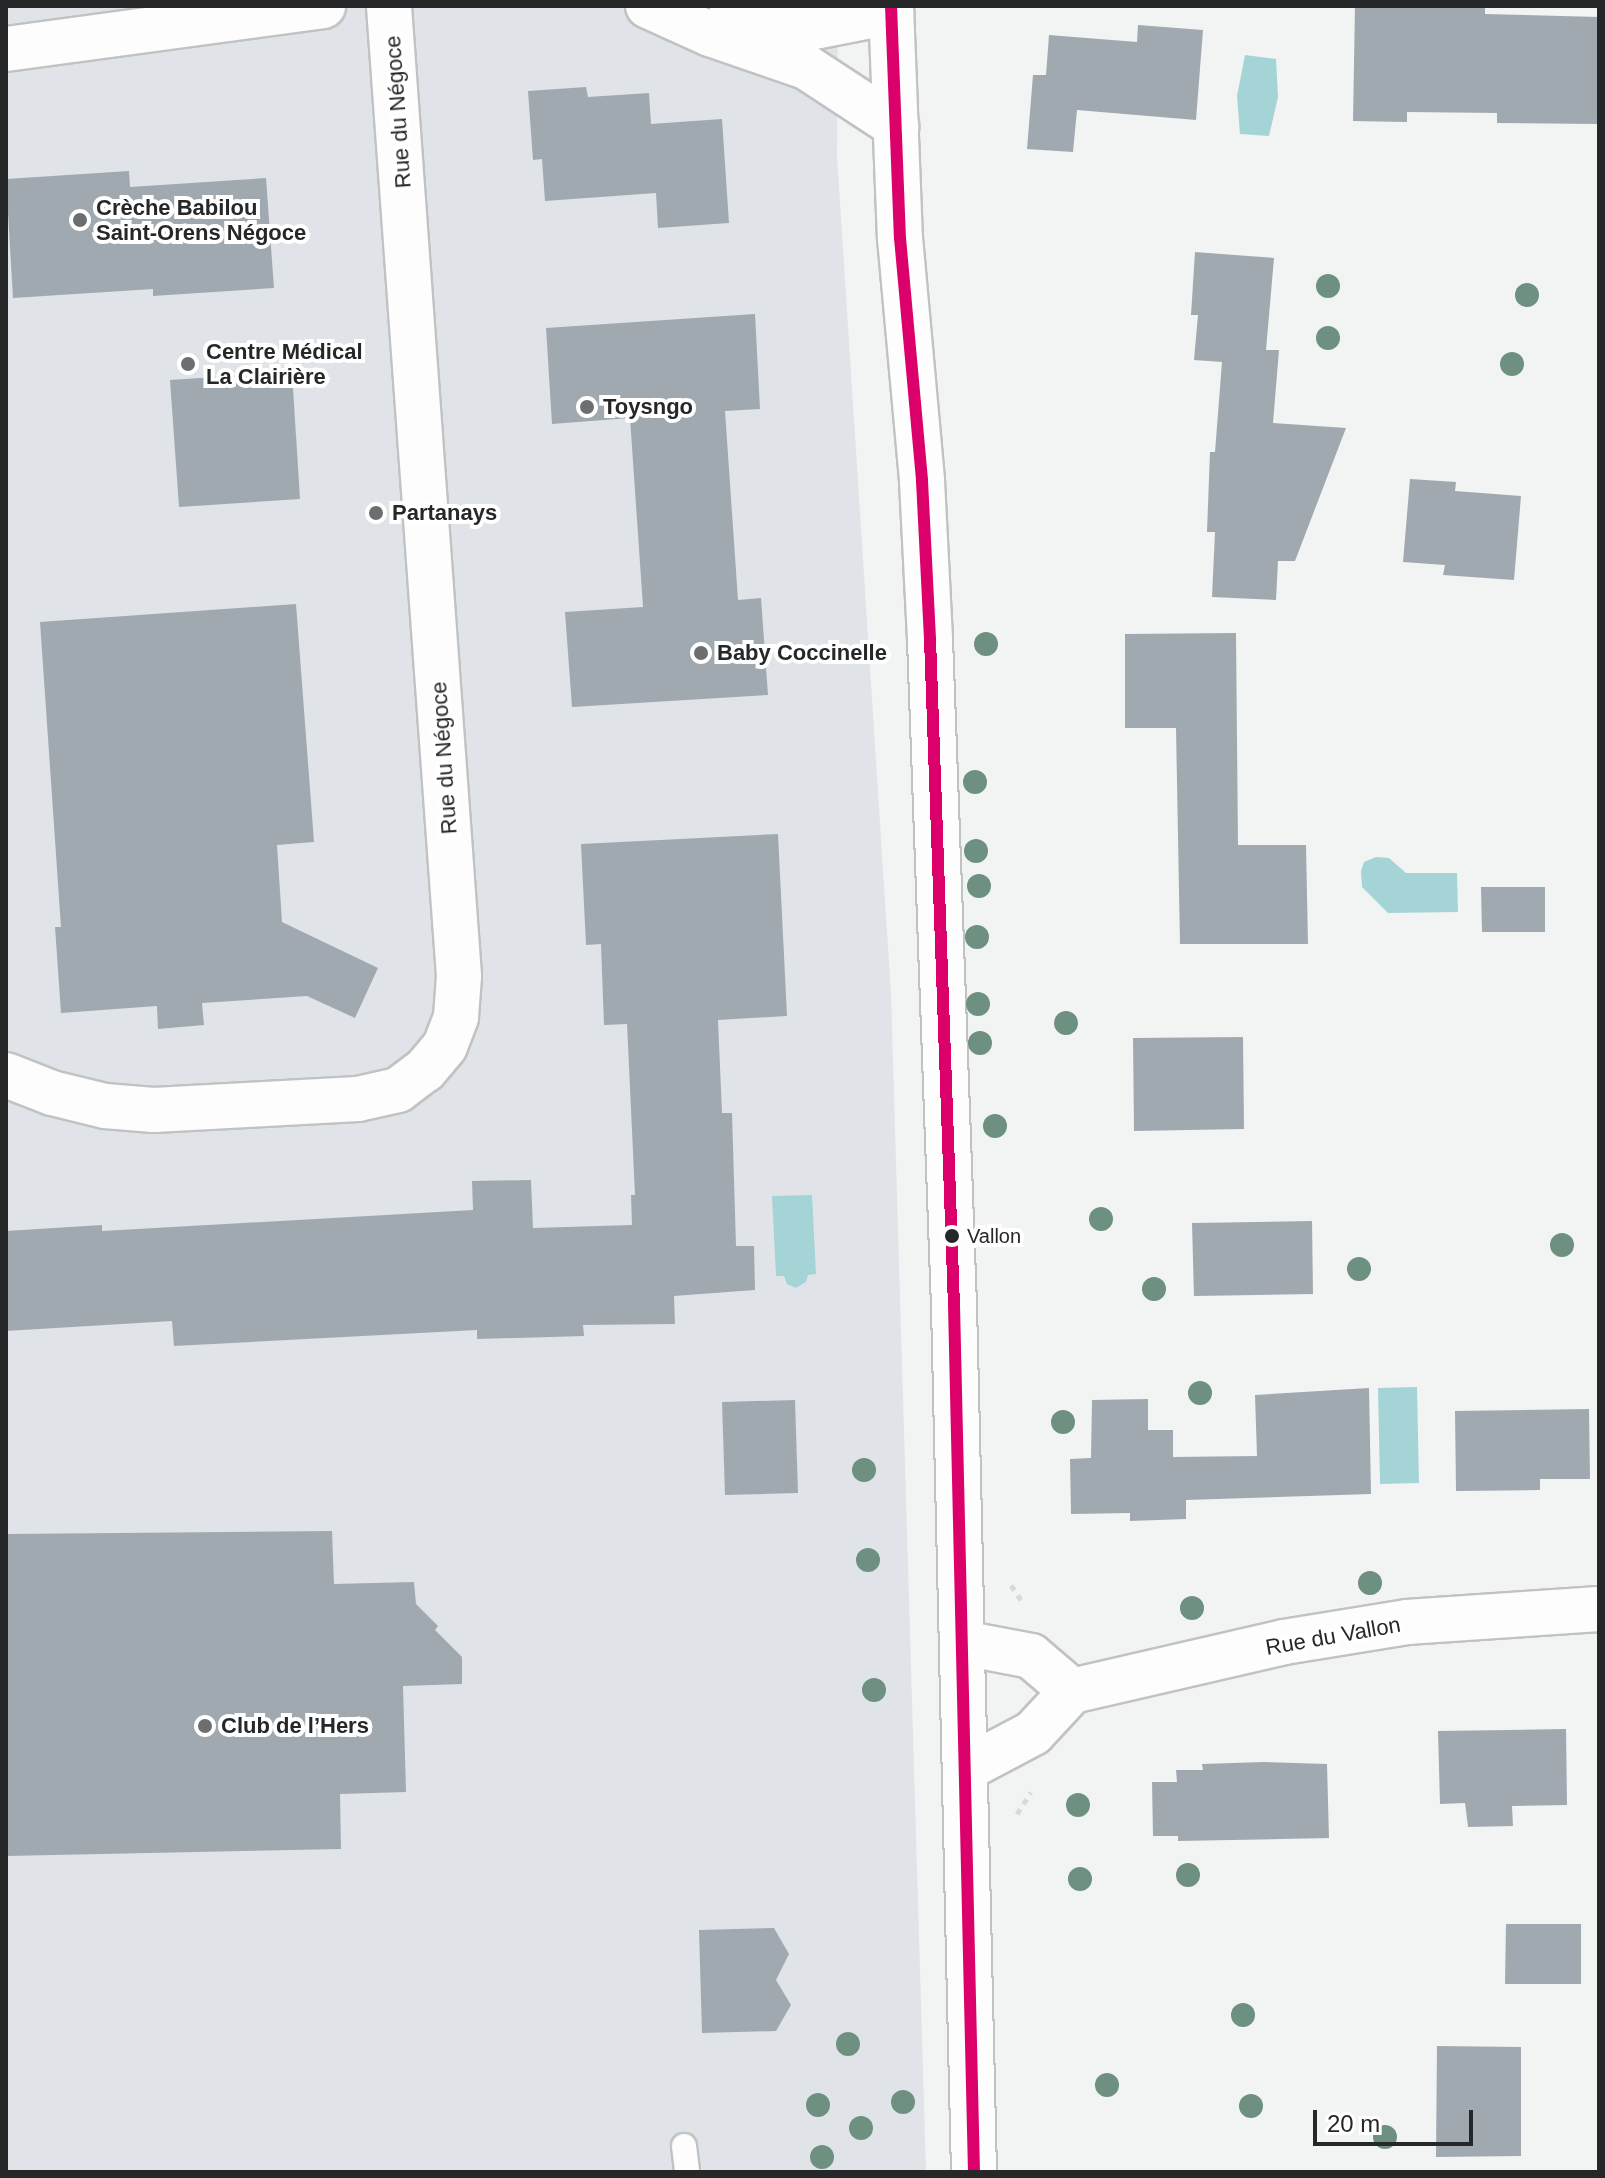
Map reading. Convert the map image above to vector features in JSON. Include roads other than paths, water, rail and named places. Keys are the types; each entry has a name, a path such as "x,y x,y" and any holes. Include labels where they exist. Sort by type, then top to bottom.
{"street":[{"path":"6,49 323,6"},
{"name":"Rue du Négoce","path":"6,1075 52,1093 105,1106 141,1109 209,1109 358,1099 398,1090 425,1070 445,1046 456,1017 458,961 389,6"},
{"path":"648,6 710,34 806,67 896,126"},
{"path":"685,6 805,29 891,9 900,238 922,481 930,639 963,1643 966,1912 974,2172"},
{"name":"Rue du Vallon","path":"1072,1691 1284,1642 1407,1622 1599,1609"},
{"path":"963,1643 1031,1656 1072,1691 1033,1733 965,1769"}],"lane":[{"path":"684,2146 687,2172"}],"water":[{"path":"1245,55 1276,59 1278,97 1269,136 1240,134 1237,96"},
{"path":"1376,857 1389,858 1406,873 1457,873 1458,912 1388,913 1362,887 1364,862"},
{"path":"812,1195 816,1274 808,1275 806,1282 796,1288 787,1284 784,1276 776,1276 772,1196"},
{"path":"1417,1387 1419,1483 1380,1484 1378,1388"}],"place":[{"name":"Crèche Babilou Saint-Orens Négoce","path":"80,220"},
{"name":"Centre Médical La Clairière","path":"188,364"},
{"name":"Toysngo","path":"587,407"},
{"name":"Partanays","path":"376,513"},
{"name":"Baby Coccinelle","path":"701,653"},
{"name":"Vallon","path":"952,1236"},
{"name":"Club de l’Hers","path":"205,1726"}]}
